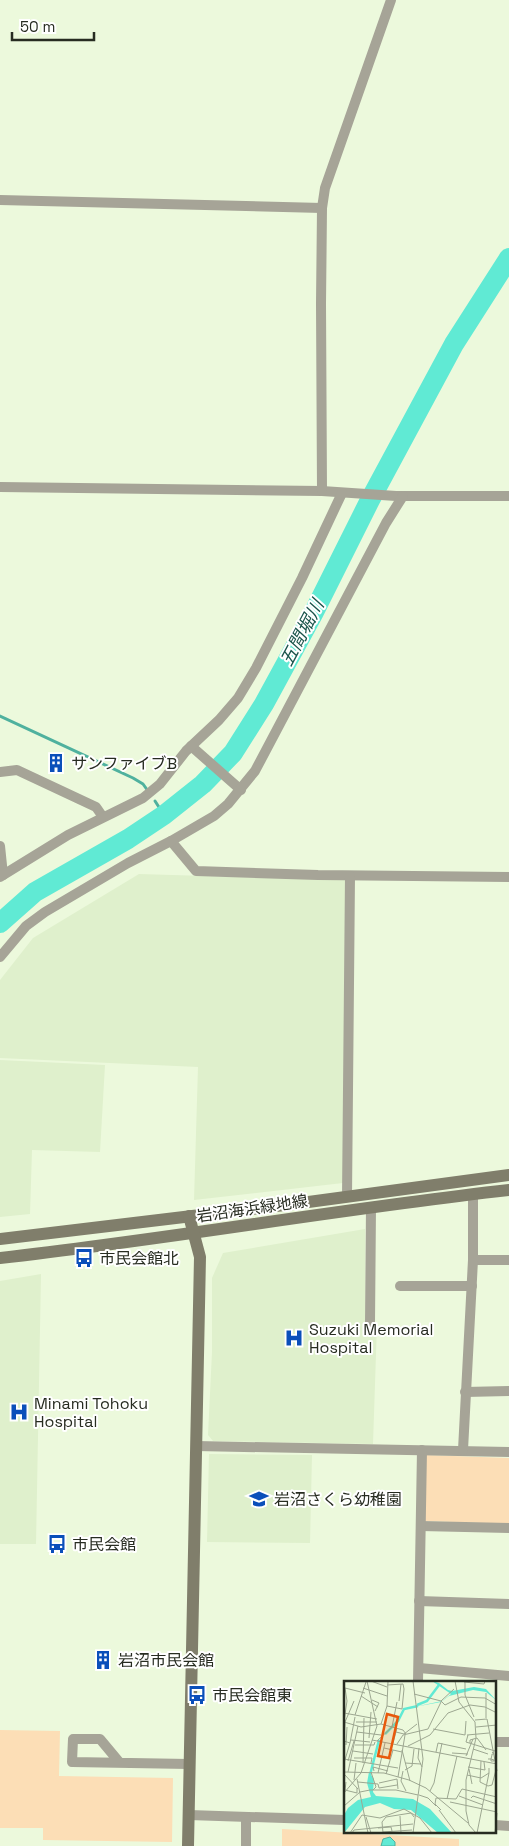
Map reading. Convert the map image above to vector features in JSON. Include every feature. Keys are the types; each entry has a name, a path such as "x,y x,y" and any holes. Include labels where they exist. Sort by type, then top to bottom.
{"main road":[{"name":"岩沼海浜緑地線","path":"0,1239 347,1197 509,1175"},
{"name":"岩沼海浜緑地線","path":"0,1258 509,1190"},
{"path":"188,1846 200,1257 190,1216"}],"street":[{"path":"322,491 322,208 325,188 391,0"},
{"path":"0,200 322,208"},
{"path":"0,487 322,491 399,496 509,496"},
{"path":"0,847 2,876 68,835 143,798 160,784 171,769 194,748 238,698 302,578 344,493"},
{"path":"0,957 26,926 44,912 214,816 255,771 399,496"},
{"path":"194,748 239,788"},
{"path":"0,772 16,770 96,807 104,818"},
{"path":"171,841 196,871 350,876 509,877"},
{"path":"347,1197 350,876"},
{"path":"463,1450 472,1286 473,1194"},
{"path":"370,1322 371,1207"},
{"path":"473,1260 509,1260"},
{"path":"400,1286 472,1286"},
{"path":"465,1392 509,1391"},
{"path":"196,1446 509,1452"},
{"path":"418,1681 422,1450"},
{"path":"421,1526 509,1528"},
{"path":"420,1601 509,1604"},
{"path":"418,1668 509,1676"},
{"path":"120,1762 100,1739 73,1739 72,1762 189,1764"},
{"path":"496,1742 509,1742"},
{"path":"189,1815 344,1820"},
{"path":"246,1817 246,1846"},
{"path":"496,1825 509,1826"}],"shaded area":[{"path":"139,874 346,880 343,1183 194,1200 198,1067 0,1058 0,980 33,938"},
{"path":"0,1060 105,1065 100,1152 32,1150 30,1214 0,1217"},
{"name":"Suzuki Memorial Hospital","path":"365,1229 365,1323 377,1324 373,1444 213,1441 208,1435 212,1352 212,1278 223,1253"},
{"name":"Minami Tohoku Hospital","path":"41,1274 36,1544 0,1544 0,1281"},
{"name":"岩沼さくら幼稚園","path":"209,1454 312,1455 310,1543 207,1542"},
{"path":"426,1455 509,1458 509,1524 425,1521"},
{"path":"0,1730 60,1731 59,1776 173,1778 172,1842 43,1840 43,1828 0,1828"},
{"path":"282,1829 459,1839 459,1846 282,1846"}],"water":[{"path":"390,1837 395,1842 395,1846 381,1846 383,1839"}],"waterway":[{"name":"五間堀川","path":"0,923 35,892 128,839 164,815 203,784 233,753 264,704 313,614 370,500 454,344 509,258"},
{"path":"0,716 133,778 143,784 148,791"},
{"path":"155,801 164,815"}],"place":[{"name":"サンファイブB","path":"56,763"},
{"name":"市民会館北","path":"84,1258"},
{"name":"Suzuki Memorial Hospital","path":"294,1338"},
{"name":"Minami Tohoku Hospital","path":"19,1412"},
{"name":"岩沼さくら幼稚園","path":"259,1499"},
{"name":"市民会館","path":"57,1544"},
{"name":"岩沼市民会館","path":"103,1660"},
{"name":"市民会館東","path":"197,1695"}]}
